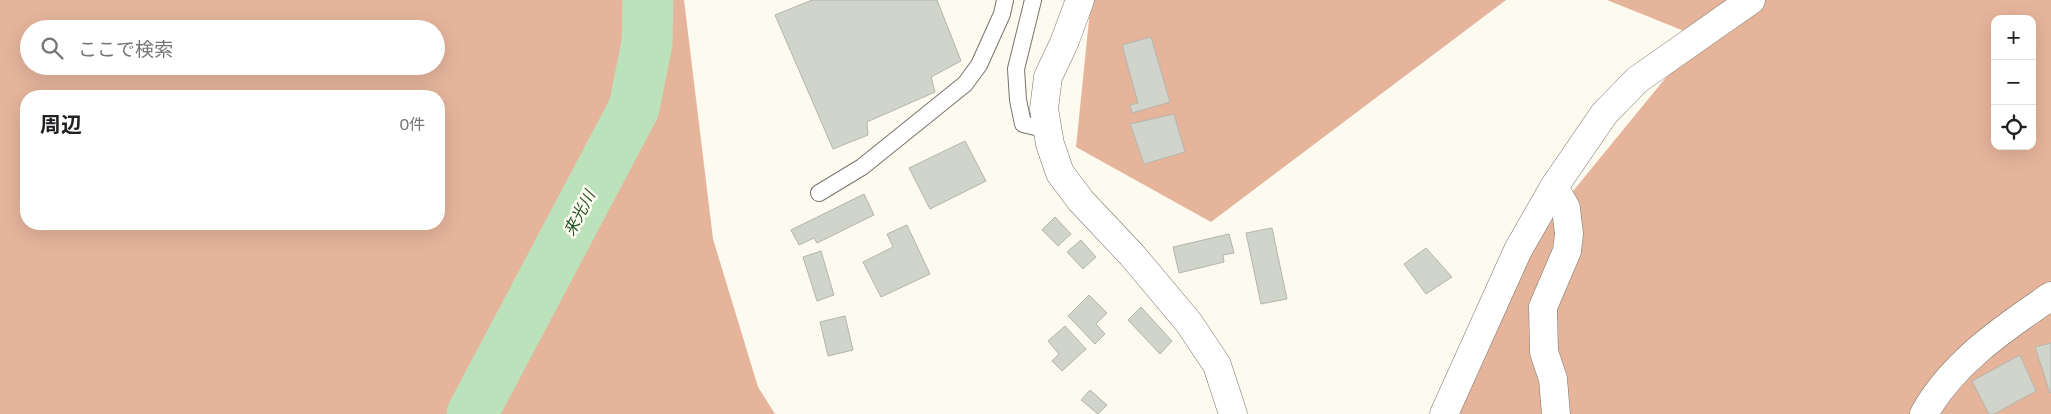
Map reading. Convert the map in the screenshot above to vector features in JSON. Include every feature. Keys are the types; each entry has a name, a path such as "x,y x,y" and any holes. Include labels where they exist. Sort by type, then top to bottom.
{"street":[{"path":"1080,0 1064,43 1048,77 1044,109 1050,144 1060,173 1081,201 1132,255 1189,323 1217,365 1233,414"},
{"path":"1444,414 1518,250 1554,188 1604,114 1637,80 1752,0"},
{"path":"1554,188 1566,208 1570,234 1567,251 1543,307 1544,352 1553,379 1556,414"},
{"path":"1924,414 1933,397 1962,364 2015,321 2051,296"}],"lane":[{"path":"819,193 862,167 965,84 979,65 1002,14 1005,0"},
{"path":"1033,0 1016,69 1018,100 1023,124 1048,130"}],"shaded area":[{"path":"0,0 684,0 713,239 758,387 775,414 0,414"},
{"path":"1091,0 1506,0 1211,222 1076,147"},
{"path":"1607,0 2051,0 2051,414 1458,414 1511,267 1699,37"}],"building":[{"path":"812,0 937,0 961,61 931,77 935,92 867,122 868,135 833,149 775,15"},
{"path":"1151,37 1170,102 1132,113 1130,105 1138,103 1122,45"},
{"path":"1174,114 1185,152 1144,164 1130,124"},
{"path":"965,141 986,181 930,209 909,168"},
{"path":"864,194 874,215 817,243 814,238 799,245 791,230"},
{"path":"1055,217 1071,234 1058,246 1042,230"},
{"path":"907,225 930,274 881,297 863,262 893,247 887,234"},
{"path":"1272,228 1287,299 1261,304 1246,233"},
{"path":"1229,234 1234,253 1223,255 1224,262 1179,273 1173,247"},
{"path":"1081,240 1096,257 1083,269 1067,252"},
{"path":"1426,248 1452,277 1426,294 1404,264"},
{"path":"821,251 834,295 817,301 803,257"},
{"path":"1089,295 1107,313 1096,324 1105,334 1095,344 1068,316"},
{"path":"1141,307 1172,341 1160,354 1128,320"},
{"path":"845,316 853,350 828,356 820,322"},
{"path":"1065,326 1086,349 1062,371 1052,361 1059,354 1048,341"},
{"path":"2051,343 2051,392 2050,393 2035,347"},
{"path":"2020,355 2036,391 1994,414 1989,414 1972,381"},
{"path":"1090,390 1107,405 1098,414 1081,400"}],"waterway":[{"name":"来光川","path":"472,414 634,108 647,43 648,0"}]}
